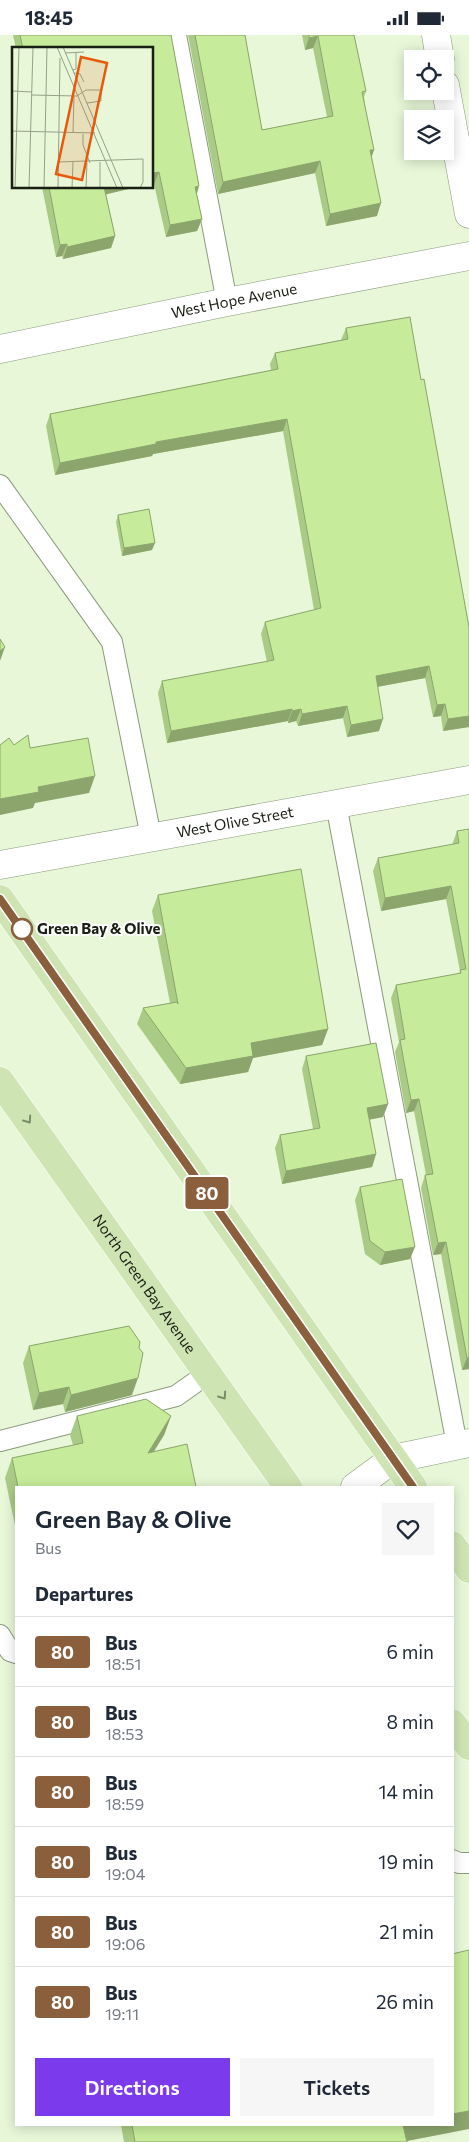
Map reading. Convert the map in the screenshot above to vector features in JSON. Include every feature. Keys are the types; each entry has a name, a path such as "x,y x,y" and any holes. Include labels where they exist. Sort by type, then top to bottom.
{"main road":[{"path":"0,899 412,1486"},
{"name":"North Green Bay Avenue","path":"0,1081 287,1486"},
{"path":"454,1548 469,1569"},
{"path":"454,1726 469,1746"}],"street":[{"path":"436,35 438,50"},
{"path":"448,100 469,214"},
{"name":"West Hope Avenue","path":"0,349 227,301 469,256"},
{"name":"West Olive Street","path":"0,865 469,780"},
{"path":"356,1486 393,1459 463,1444"}],"lane":[{"path":"176,35 227,301"},
{"path":"0,485 112,642 150,837"},
{"path":"336,804 463,1444"},
{"path":"0,1441 176,1396 207,1374"},
{"path":"0,1635 10,1651 15,1653"},
{"path":"454,1860 459,1863 469,1863"}],"building":[{"path":"20,35 171,35 199,186 195,187 202,219 170,225 159,172 154,173 154,47 23,47"},
{"path":"195,35 245,35 262,130 333,116 318,36 309,38 309,35 354,35 366,91 362,92 374,150 370,150 381,203 330,214 320,161 223,182"},
{"path":"49,189 104,189 115,236 67,247 67,244 60,245"},
{"path":"410,317 421,380 424,379 469,627 469,716 448,719 445,704 437,705 429,666 376,676 383,719 351,725 347,706 302,714 301,709 292,711 292,709 171,731 162,681 274,660 265,622 321,608 287,419 156,442 156,444 60,463 50,414 278,369 275,353 348,339 346,328"},
{"path":"149,509 155,543 124,548 118,515"},
{"path":"0,639 5,647 0,651"},
{"path":"28,735 30,748 88,738 95,776 38,787 39,792 0,799 0,745 9,738 14,745"},
{"path":"469,829 469,1357 467,1358 446,1242 438,1243 425,1175 433,1174 419,1099 411,1100 400,1040 405,1039 396,985 461,973 460,970 466,969 451,886 385,898 378,858 459,843 457,831"},
{"path":"301,869 328,1029 251,1043 253,1056 186,1068 143,1008 177,1002 178,1004 158,895"},
{"path":"376,1043 388,1104 367,1108 376,1154 286,1171 280,1135 320,1128 306,1056"},
{"path":"402,1179 415,1247 385,1252 370,1241 360,1187"},
{"path":"129,1326 140,1342 139,1348 143,1353 138,1378 71,1395 69,1387 39,1393 29,1346"},
{"path":"146,1399 171,1416 148,1453 187,1444 196,1486 18,1486 12,1458 83,1443 77,1416"},
{"path":"469,1950 469,2111 454,2114 454,1954"},
{"path":"132,2126 403,2126 407,2142 135,2142"}],"bus line":[{"name":"80","path":"0,899 412,1486"}],"place":[{"name":"Green Bay & Olive","path":"22,929"}]}
